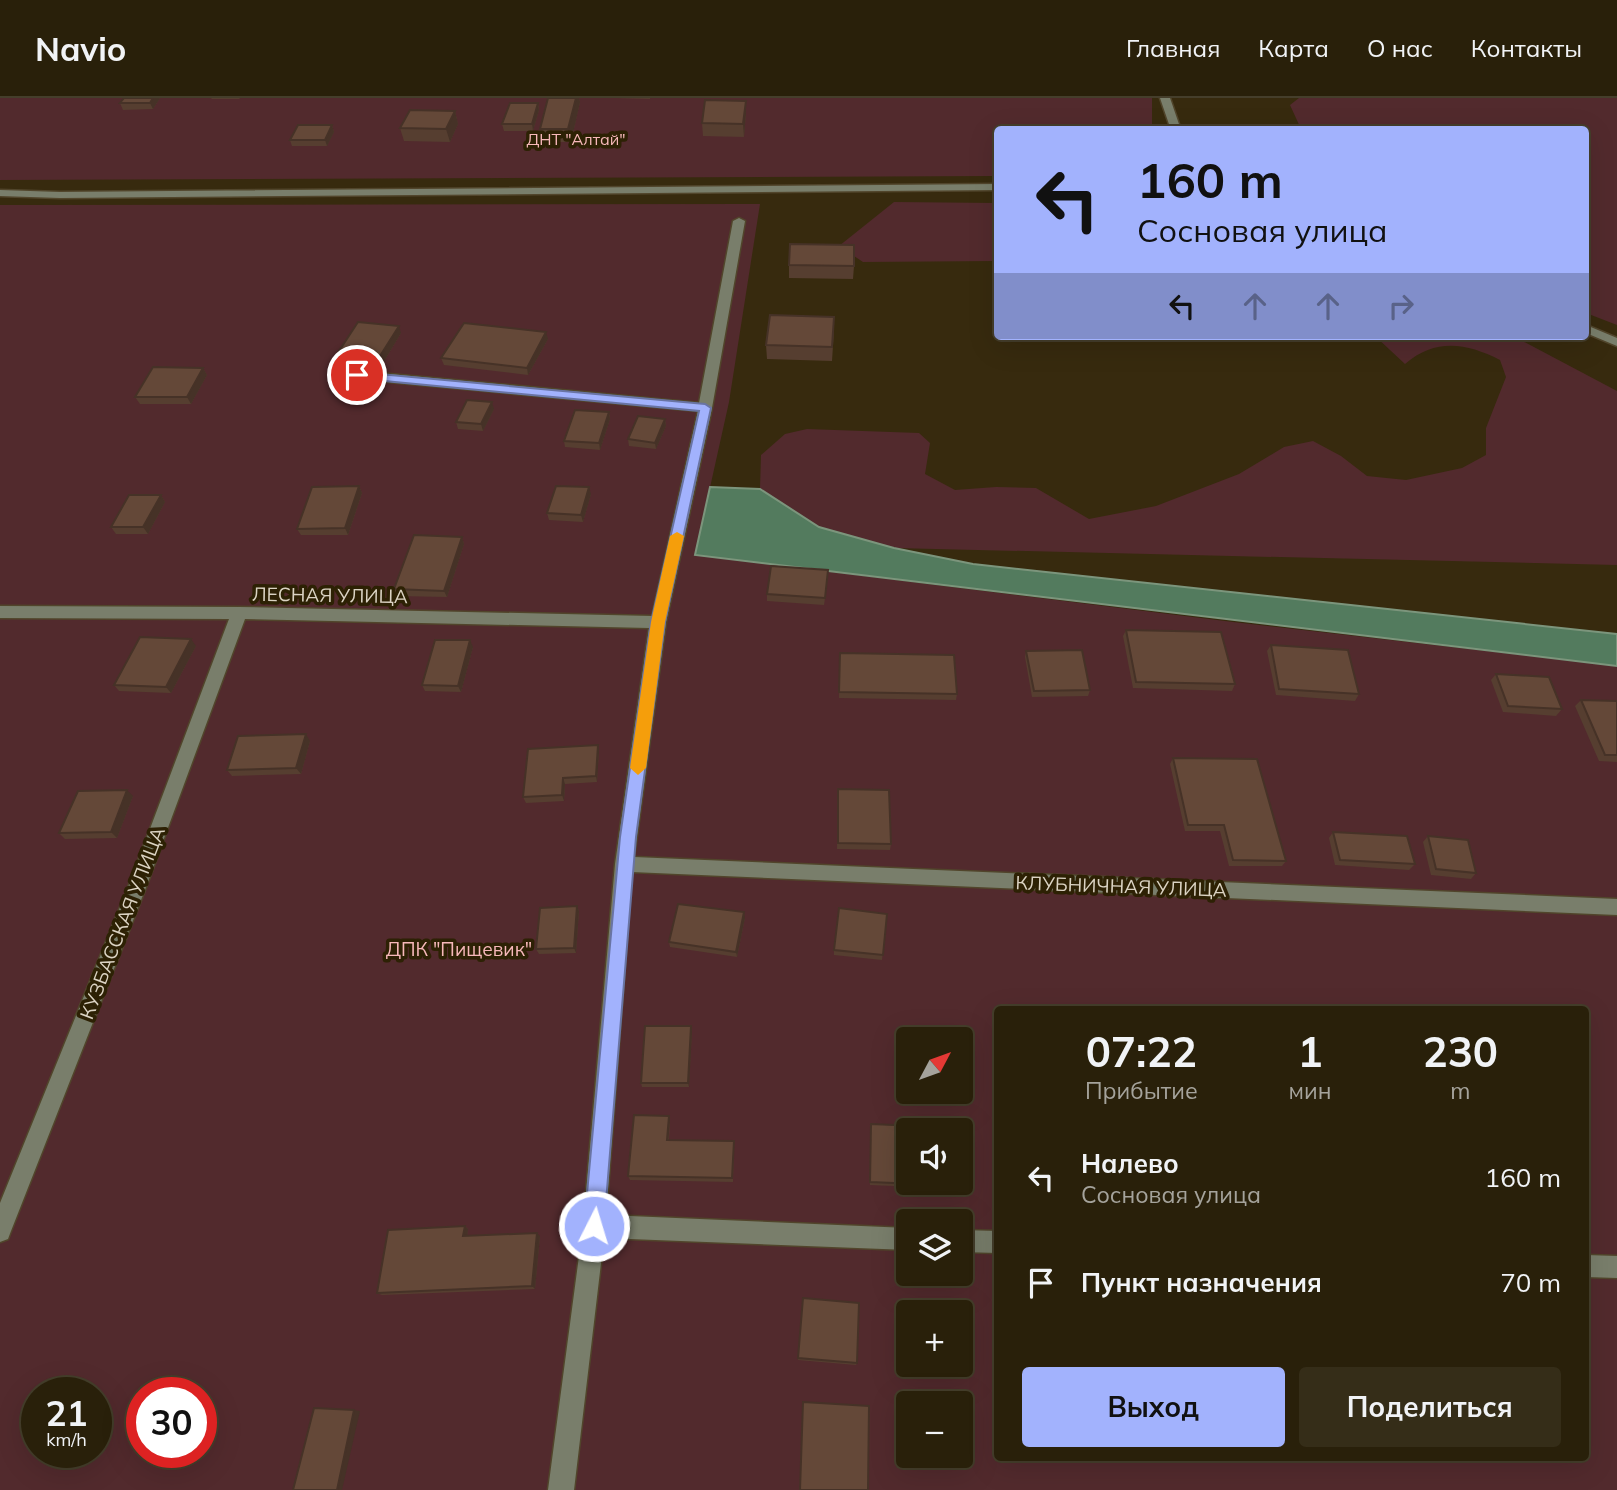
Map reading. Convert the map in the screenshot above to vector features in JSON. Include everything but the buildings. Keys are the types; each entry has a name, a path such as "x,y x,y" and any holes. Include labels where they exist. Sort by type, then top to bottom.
{"street":[{"path":"1165,98 1175,126"},
{"path":"0,193 74,195 994,187"},
{"path":"561,1490 594,1226 624,864 658,622 705,408 739,221"},
{"path":"1589,330 1617,342"},
{"path":"357,375 705,408"},
{"name":"ЛЕСНАЯ УЛИЦА","path":"0,612 239,613 658,622"},
{"name":"КУЗБАССКАЯ УЛИЦА","path":"0,1231 136,890 239,613"},
{"name":"КЛУБНИЧНАЯ УЛИЦА","path":"624,864 1617,907"},
{"path":"594,1226 896,1238"},
{"path":"973,1241 994,1242"},
{"path":"1589,1266 1617,1267"}],"green space":[{"name":"ДНТ \"Алтай\"","path":"0,98 1152,98 1152,126 994,126 994,176 0,180"},
{"path":"1299,98 1617,98 1617,325 1589,314 1589,126 1300,126 1290,105"},
{"path":"894,202 994,203 994,261 863,262 839,246"},
{"name":"ДПК \"Пищевик\"","path":"760,204 729,402 695,555 1233,622 1617,666 1617,1490 0,1490 0,205"},
{"path":"1379,340 1521,340 1617,391 1617,565 894,548 819,527 760,489 761,455 785,434 807,429 919,433 930,443 925,474 955,490 1036,488 1089,519 1156,506 1239,474 1284,447 1313,441 1341,456 1367,476 1406,480 1462,468 1486,455 1486,428 1506,377 1500,360 1475,350 1451,346 1428,350 1405,364"}],"shaded area":[{"path":"710,487 760,489 819,527 894,548 973,564 1617,634 1617,666 695,555"}],"slow traffic":[{"path":"638,768 658,622 677,536"}],"route":[{"path":"357,375 705,408 658,622 624,864 594,1226"}]}
